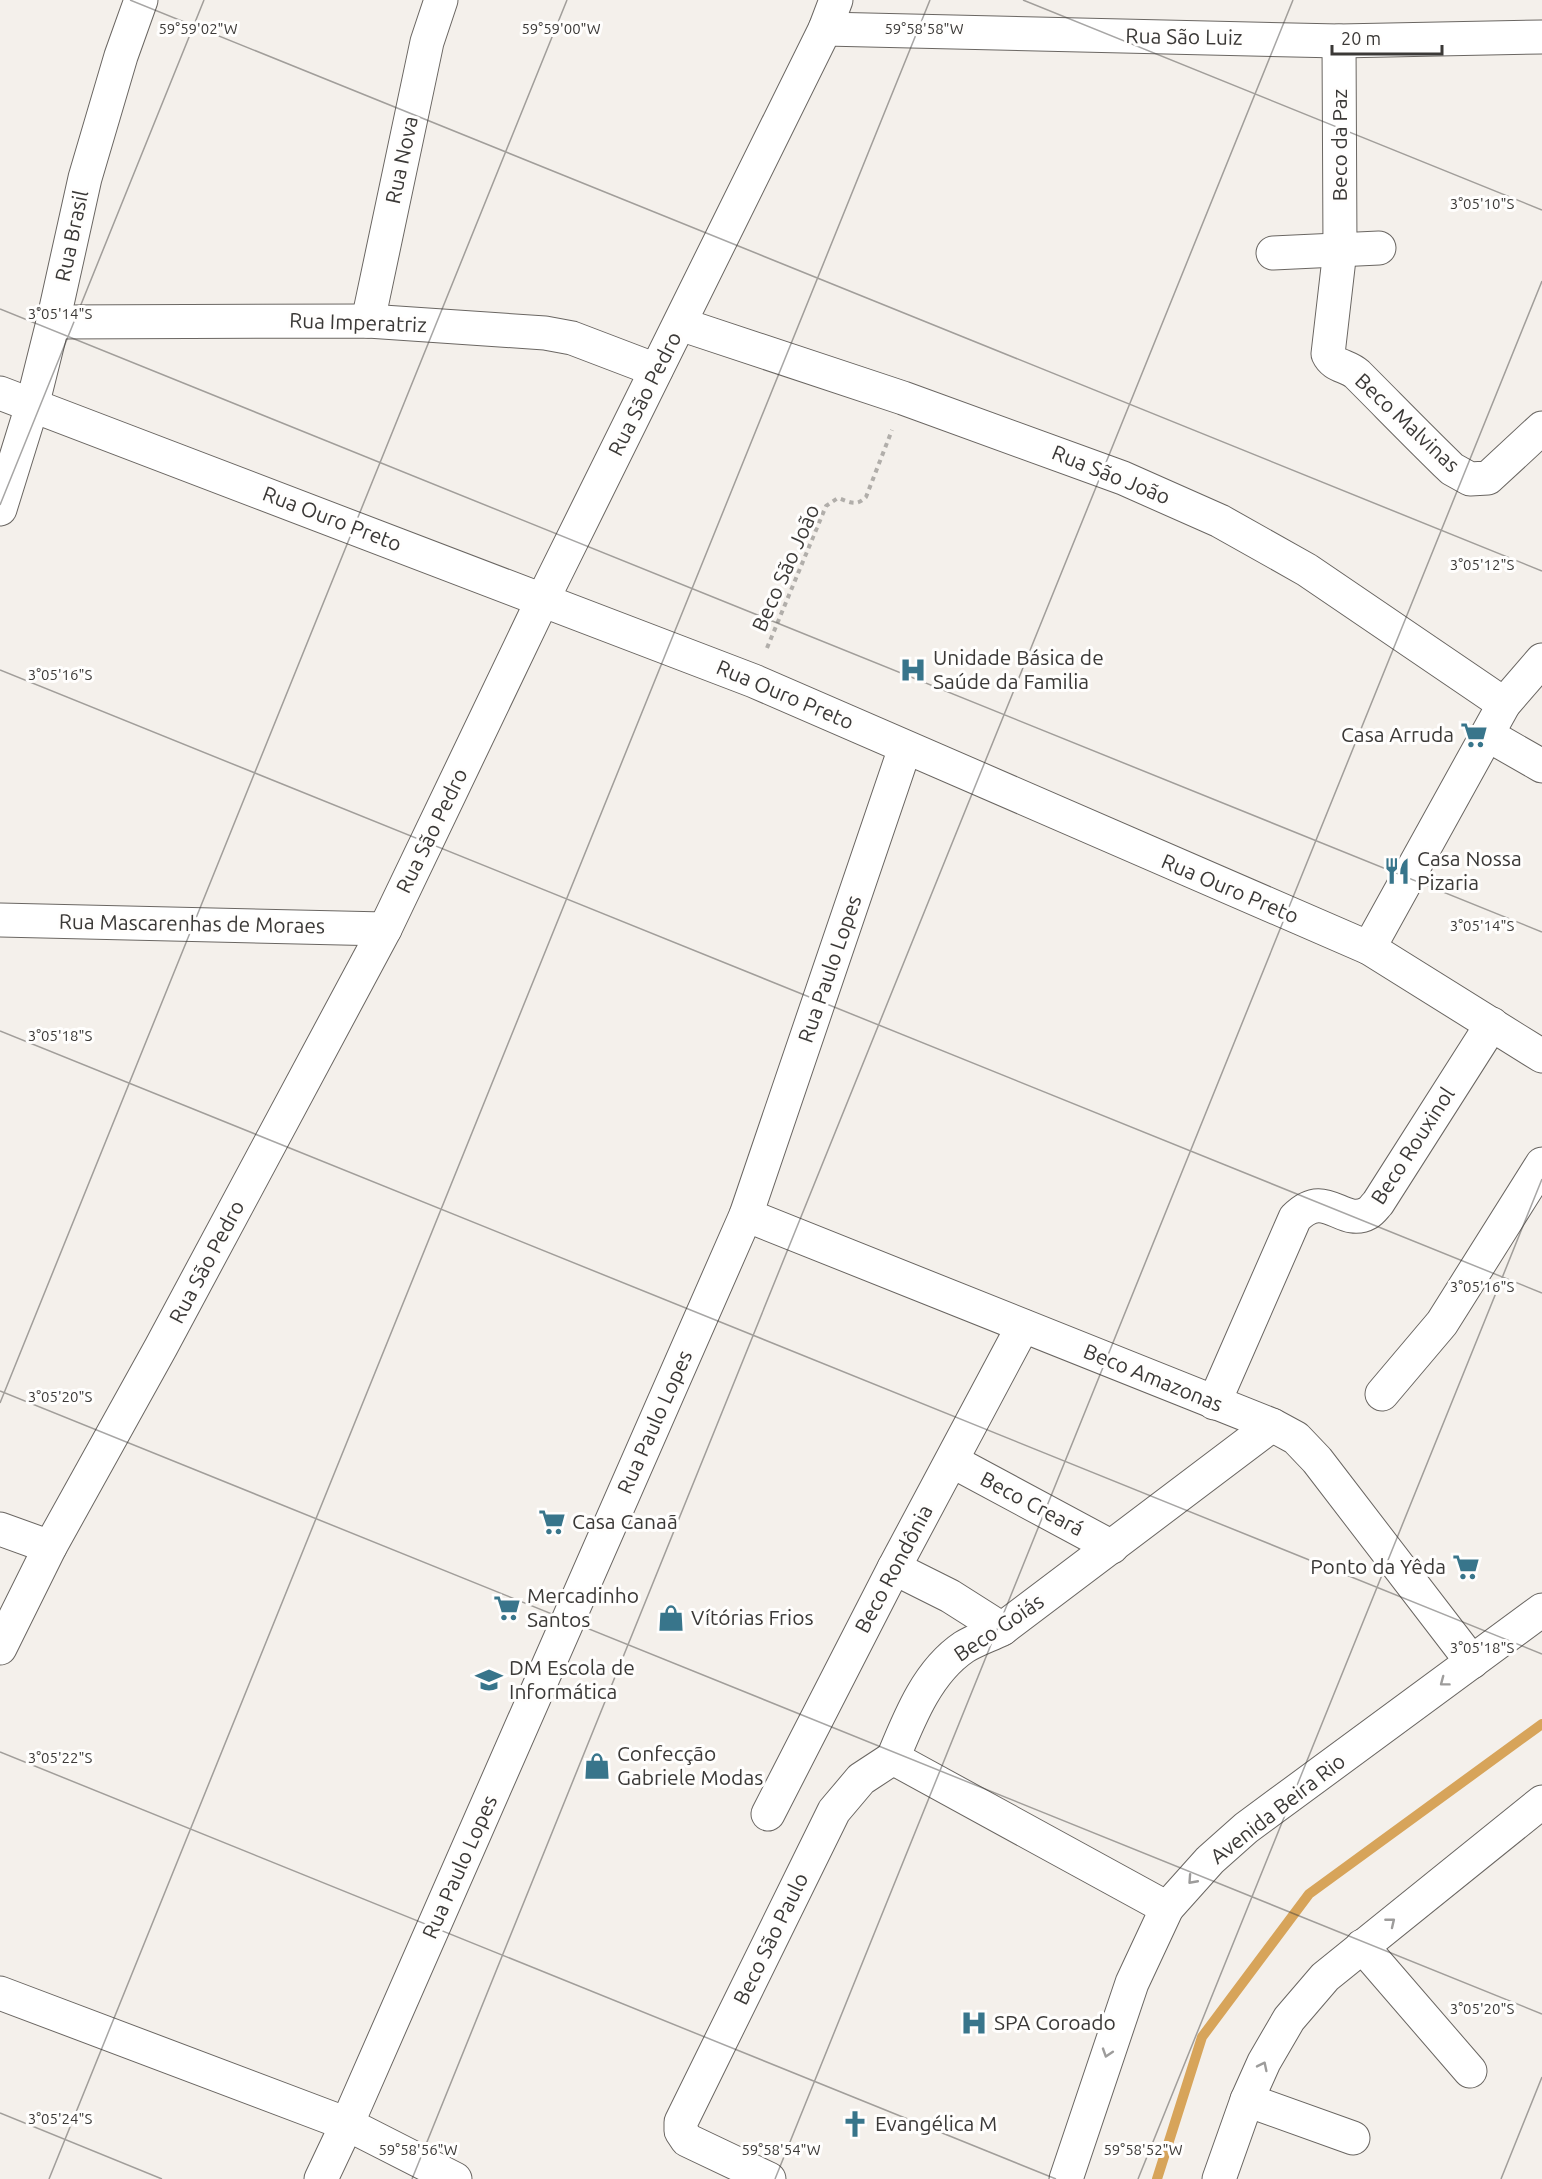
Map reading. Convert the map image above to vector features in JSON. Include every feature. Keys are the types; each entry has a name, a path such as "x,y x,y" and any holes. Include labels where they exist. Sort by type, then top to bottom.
{"street":[{"name":"Rua Brasil","path":"0,509 32,406 85,178 121,56 141,0"},
{"name":"Rua Nova","path":"368,321 427,42 441,0"},
{"name":"Rua São Luiz","path":"831,14 1339,40 1542,37"},
{"name":"Rua São Pedro","path":"0,1648 50,1547 167,1336 385,929 543,599 831,14"},
{"name":"Beco da Paz","path":"1339,40 1340,250"},
{"path":"1273,254 1379,248"},
{"name":"Beco Malvinas","path":"1340,250 1328,354 1330,358 1334,363 1355,373 1452,470 1470,479 1488,478 1542,428"},
{"name":"Rua Imperatriz","path":"53,322 368,321 545,333 572,338 656,370"},
{"name":"Rua São João","path":"680,324 903,398 1123,478 1220,521 1307,570 1504,705"},
{"name":"Rua Ouro Preto","path":"0,393 754,681 1369,948 1542,1056"},
{"path":"1369,948 1504,705 1542,660"},
{"path":"1488,735 1542,766"},
{"name":"Rua Paulo Lopes","path":"321,2179 746,1215 905,748"},
{"name":"Rua Mascarenhas de Moraes","path":"0,920 385,929"},
{"name":"Beco Rouxinol","path":"1214,1403 1295,1218 1304,1209 1316,1205 1356,1217 1368,1213 1378,1203 1492,1024"},
{"path":"1382,1394 1442,1323 1542,1164"},
{"name":"Beco Amazonas","path":"746,1215 1272,1425 1296,1438 1317,1460 1472,1662"},
{"name":"Beco Rondônia","path":"768,1814 894,1568 1023,1326"},
{"name":"Beco Goiás","path":"893,1758 911,1713 935,1675 964,1647 1002,1629 1272,1425"},
{"name":"Beco Creará","path":"952,1461 1112,1547"},
{"path":"0,1529 50,1547"},
{"path":"894,1568 950,1596 1002,1629"},
{"name":"Avenida Beira Rio","path":"1066,2179 1132,1983 1167,1908 1210,1860 1246,1828 1542,1610"},
{"path":"893,1758 1167,1908"},
{"name":"Beco São Paulo","path":"769,2179 687,2140 681,2131 681,2122 834,1811 861,1779 893,1758"},
{"path":"1219,2179 1247,2100 1264,2062 1289,2019 1324,1977 1540,1808"},
{"path":"1362,1946 1470,2071"},
{"path":"0,1993 347,2124 455,2179"},
{"path":"1247,2100 1353,2139"}],"path":[{"name":"Beco São João","path":"754,681 826,506 838,498 854,504 866,497 903,398"}],"waterway":[{"path":"1157,2179 1202,2037 1309,1894 1542,1724"}],"place":[{"name":"Unidade Básica de Saúde da Familia","path":"913,670"},
{"name":"Casa Arruda","path":"1474,735"},
{"name":"Casa Nossa Pizaria","path":"1397,871"},
{"name":"Casa Canaã","path":"552,1522"},
{"name":"Ponto da Yêda","path":"1466,1567"},
{"name":"Mercadinho Santos","path":"507,1608"},
{"name":"Vítórias Frios","path":"671,1618"},
{"name":"DM Escola de Informática","path":"489,1680"},
{"name":"Confecção Gabriele Modas","path":"597,1766"},
{"name":"SPA Coroado","path":"974,2023"},
{"name":"Evangélica M","path":"855,2124"}]}
